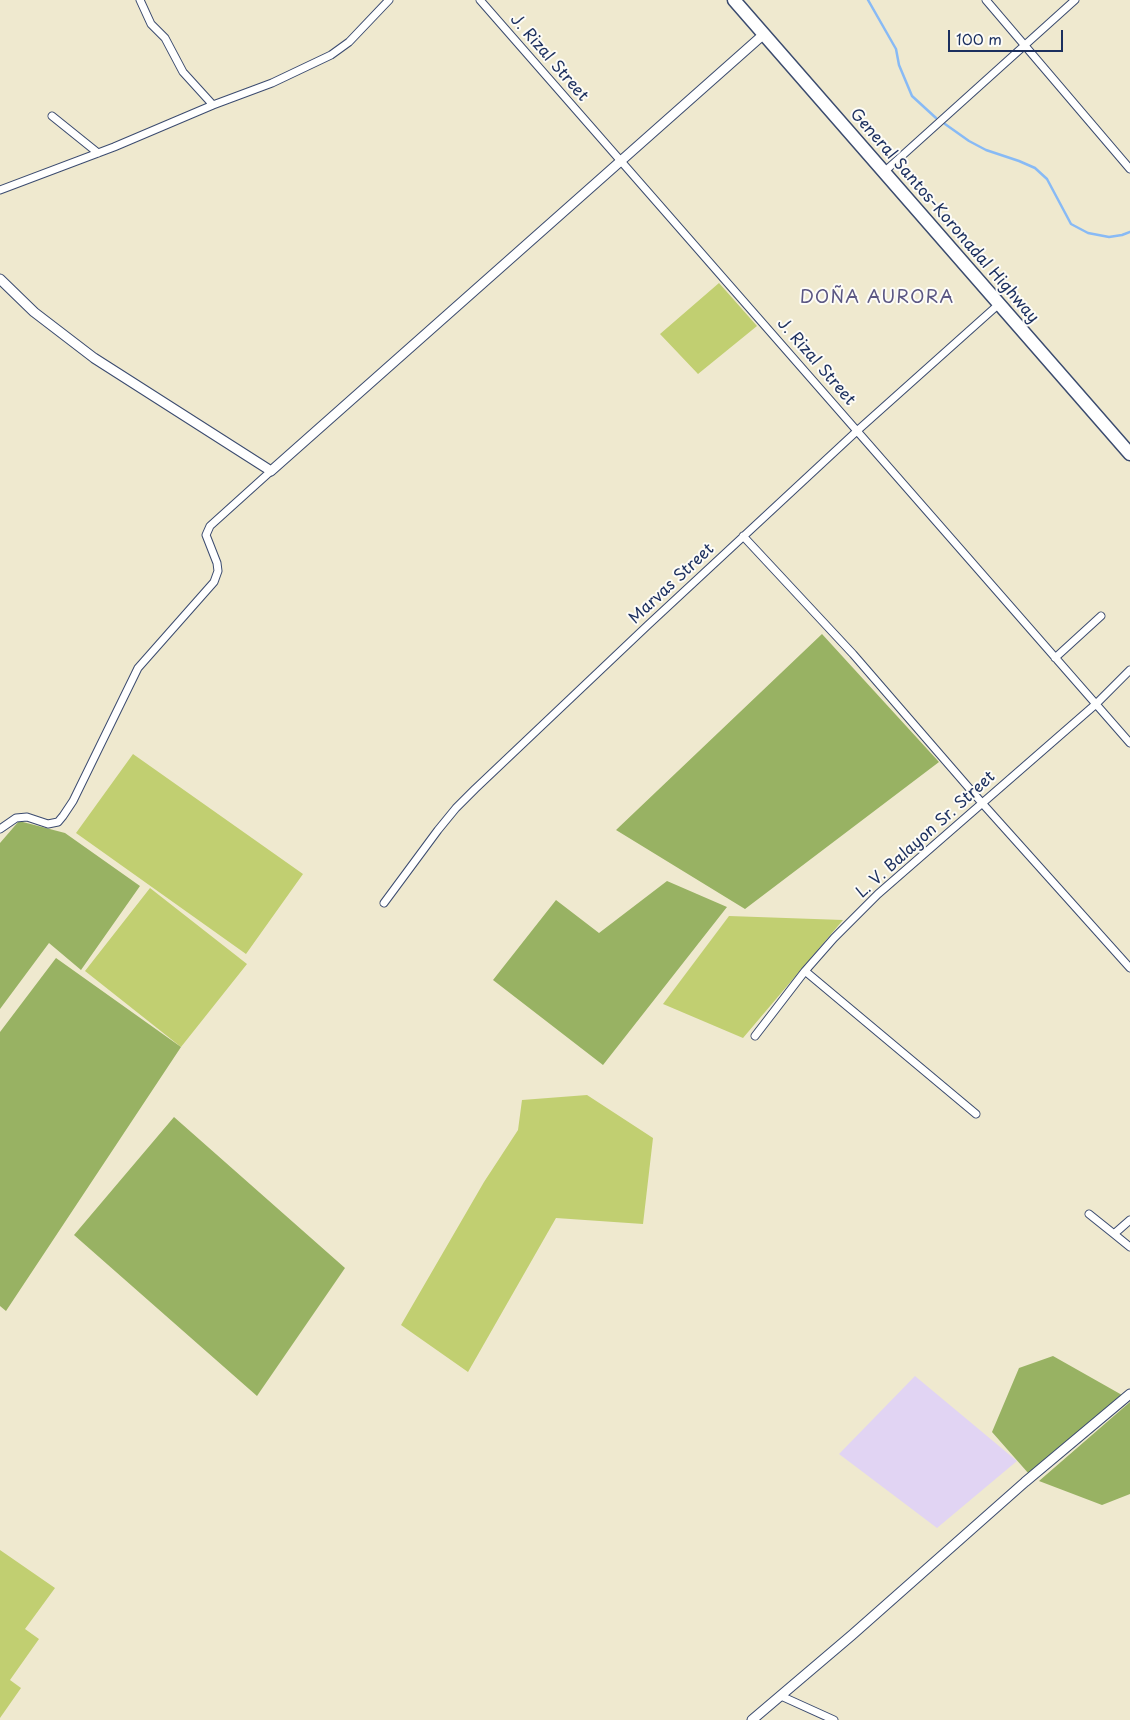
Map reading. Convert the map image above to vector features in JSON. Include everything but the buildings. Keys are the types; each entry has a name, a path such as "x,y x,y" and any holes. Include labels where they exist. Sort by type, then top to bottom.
{"highway":[{"name":"General Santos-Koronadal Highway","path":"734,0 1130,454"}],"street":[{"path":"140,0 151,24 165,38 180,68 213,105"},
{"path":"0,190 272,83 331,55 349,42 389,0"},
{"name":"J. Rizal Street","path":"480,0 1130,743"},
{"path":"986,0 1130,169"},
{"path":"884,172 1075,0"},
{"path":"0,829 16,818 27,817 48,824 58,822 63,816 76,795 138,668 214,582 218,571 217,563 206,535 210,526 764,34"},
{"path":"52,116 98,153"},
{"path":"0,279 34,312 94,358 271,471"},
{"name":"Marvas Street","path":"384,903 456,808 743,536 999,304"},
{"path":"743,536 853,654 982,803 1130,968"},
{"path":"1056,658 1101,616"},
{"name":"L. V. Balayon Sr. Street","path":"755,1036 834,938 878,894 1096,704 1130,670"},
{"path":"805,972 976,1114"},
{"path":"1089,1214 1130,1247"},
{"path":"1114,1234 1130,1220"},
{"path":"752,1720 1025,1482 1130,1394"},
{"path":"781,1696 834,1720"}],"shaded area":[{"path":"915,1376 1017,1461 937,1528 839,1454"}],"green space":[{"path":"719,283 757,326 698,374 660,334"},
{"path":"822,634 939,762 745,909 616,830"},
{"path":"133,754 303,874 246,954 76,833"},
{"path":"19,821 65,833 140,886 81,970 49,943 0,1009 0,843"},
{"path":"667,881 727,907 603,1065 493,980 556,900 599,933"},
{"path":"150,888 247,964 181,1047 85,971"},
{"path":"729,916 843,920 743,1038 663,1004"},
{"path":"56,958 181,1047 6,1311 0,1306 0,1032"},
{"path":"587,1095 653,1138 643,1224 556,1218 468,1372 401,1325 484,1182 518,1130 522,1100"},
{"path":"174,1117 345,1268 257,1396 74,1235"},
{"path":"1053,1356 1122,1395 1029,1474 992,1432 1019,1368"},
{"path":"1130,1402 1130,1494 1102,1505 1039,1481"},
{"path":"0,1550 55,1588 25,1629 39,1639 10,1680 21,1688 0,1718"}],"waterway":[{"path":"868,0 896,49 899,65 912,96 936,118"},
{"path":"945,124 969,141 986,150 1035,168 1047,179 1071,224 1088,233 1109,237 1130,232"}],"district":[{"name":"DOÑA AURORA","path":"877,298"}]}
